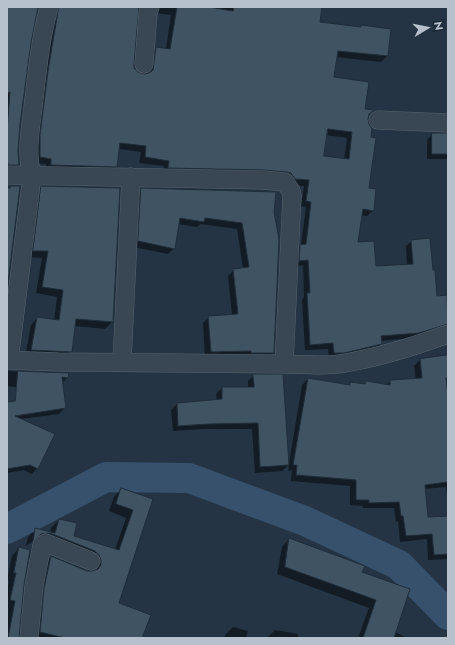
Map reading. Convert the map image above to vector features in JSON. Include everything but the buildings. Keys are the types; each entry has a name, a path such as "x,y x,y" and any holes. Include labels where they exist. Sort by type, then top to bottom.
{"street":[{"path":"49,7 41,40 28,150 29,167 32,176 8,360 59,362 330,365 345,363 417,345 448,334"},
{"path":"144,64 150,7"},
{"path":"378,120 448,123"},
{"path":"7,175 262,180 285,182 289,187 292,196 284,364"},
{"path":"122,362 131,177"},
{"path":"29,638 34,586 42,545 46,544 91,561"}],"waterway":[{"path":"7,529 106,477 189,478 305,521 399,565 448,615"}]}
